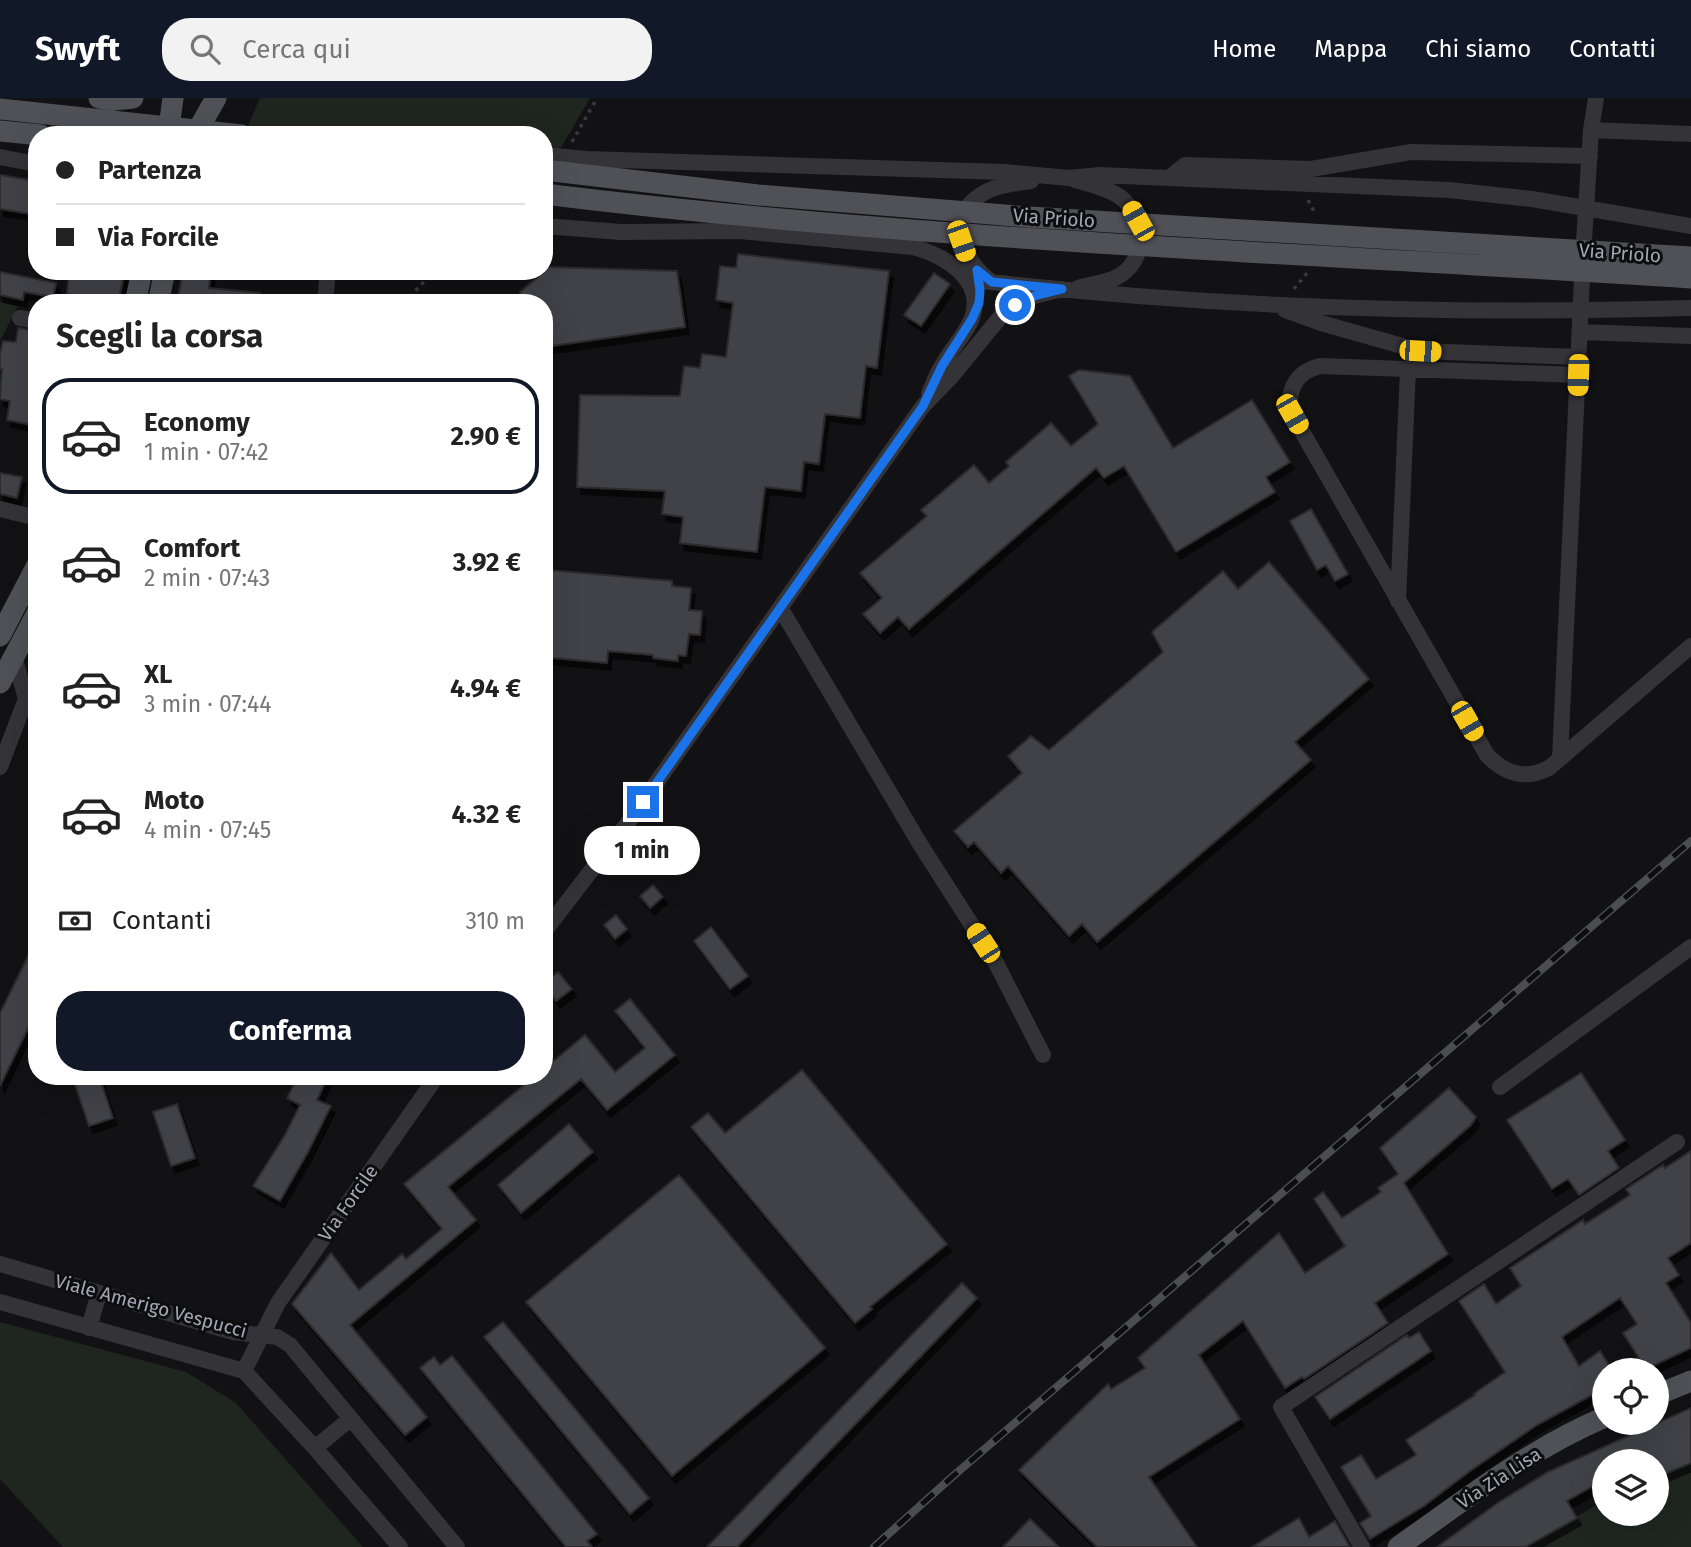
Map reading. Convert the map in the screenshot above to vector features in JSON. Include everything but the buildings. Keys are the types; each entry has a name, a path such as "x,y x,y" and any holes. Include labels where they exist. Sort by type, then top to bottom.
{"main road":[{"path":"99,98 133,98"},
{"path":"169,126 173,98"},
{"path":"200,126 216,98"},
{"path":"0,109 158,126"},
{"path":"0,131 28,134"},
{"name":"Via Priolo","path":"553,171 758,195 1029,217 1691,257"},
{"name":"Via Priolo","path":"553,195 784,220 1037,241 1691,278"},
{"path":"0,636 28,582"},
{"path":"0,683 28,629"},
{"path":"1669,1390 1691,1381"},
{"name":"Via Zia Lisa","path":"1398,1547 1506,1472 1592,1422"}],"street":[{"path":"1560,758 1583,257 1591,130 1596,98"},
{"path":"1591,130 1691,134"},
{"path":"1169,178 1185,165 1311,169 1411,152 1590,156"},
{"path":"553,156 1004,172 1061,177 1117,195 1129,205 1138,221 1141,235 1138,252 1126,270 1116,277 1034,296 1015,305 1001,316 952,376 923,406 627,824 553,920"},
{"path":"0,158 28,163"},
{"path":"923,406 942,366 972,319 978,278 961,241 961,224 967,208 979,196 999,186 1061,177 1100,175 1328,184 1532,199 1691,226"},
{"path":"553,227 666,232 739,231 913,247 941,257 978,278 1106,295 1273,305 1480,311 1563,312 1691,308"},
{"path":"1583,257 1691,264"},
{"path":"1273,305 1321,323 1420,351 1578,357"},
{"path":"1580,332 1691,336"},
{"path":"1578,375 1320,366 1307,370 1298,377 1291,388 1289,401 1292,414 1398,602 1487,755 1498,766 1511,773 1536,774 1549,768 1691,646"},
{"path":"1398,602 1408,369"},
{"path":"0,509 28,516"},
{"path":"780,609 920,844 996,963 1043,1055"},
{"path":"12,612 28,616"},
{"path":"0,766 26,699 14,656"},
{"path":"1500,1087 1691,947"},
{"name":"Via Forcile","path":"244,1371 278,1303 431,1085"},
{"path":"1362,1547 1281,1407 1677,1142"},
{"name":"Viale Amerigo Vespucci","path":"0,1265 233,1332 277,1337 290,1345 457,1547"},
{"path":"89,1328 99,1293"},
{"path":"0,1302 244,1371 400,1547"},
{"path":"315,1448 350,1419"}],"path":[{"path":"412,294 426,280"}],"shaded area":[{"path":"260,98 590,98 553,161 553,126 248,126"},
{"path":"0,302 18,306 0,341"},
{"path":"0,1322 186,1372 236,1403 363,1547 63,1547 0,1479"},
{"path":"1691,1463 1691,1547 1525,1547 1592,1508 1592,1526 1669,1526 1669,1472"}],"railway":[{"path":"874,1547 1691,841"}],"route":[{"path":"643,802 923,406 942,366 979,303 977,270 992,282 1062,289 1034,296 1015,305"}]}
